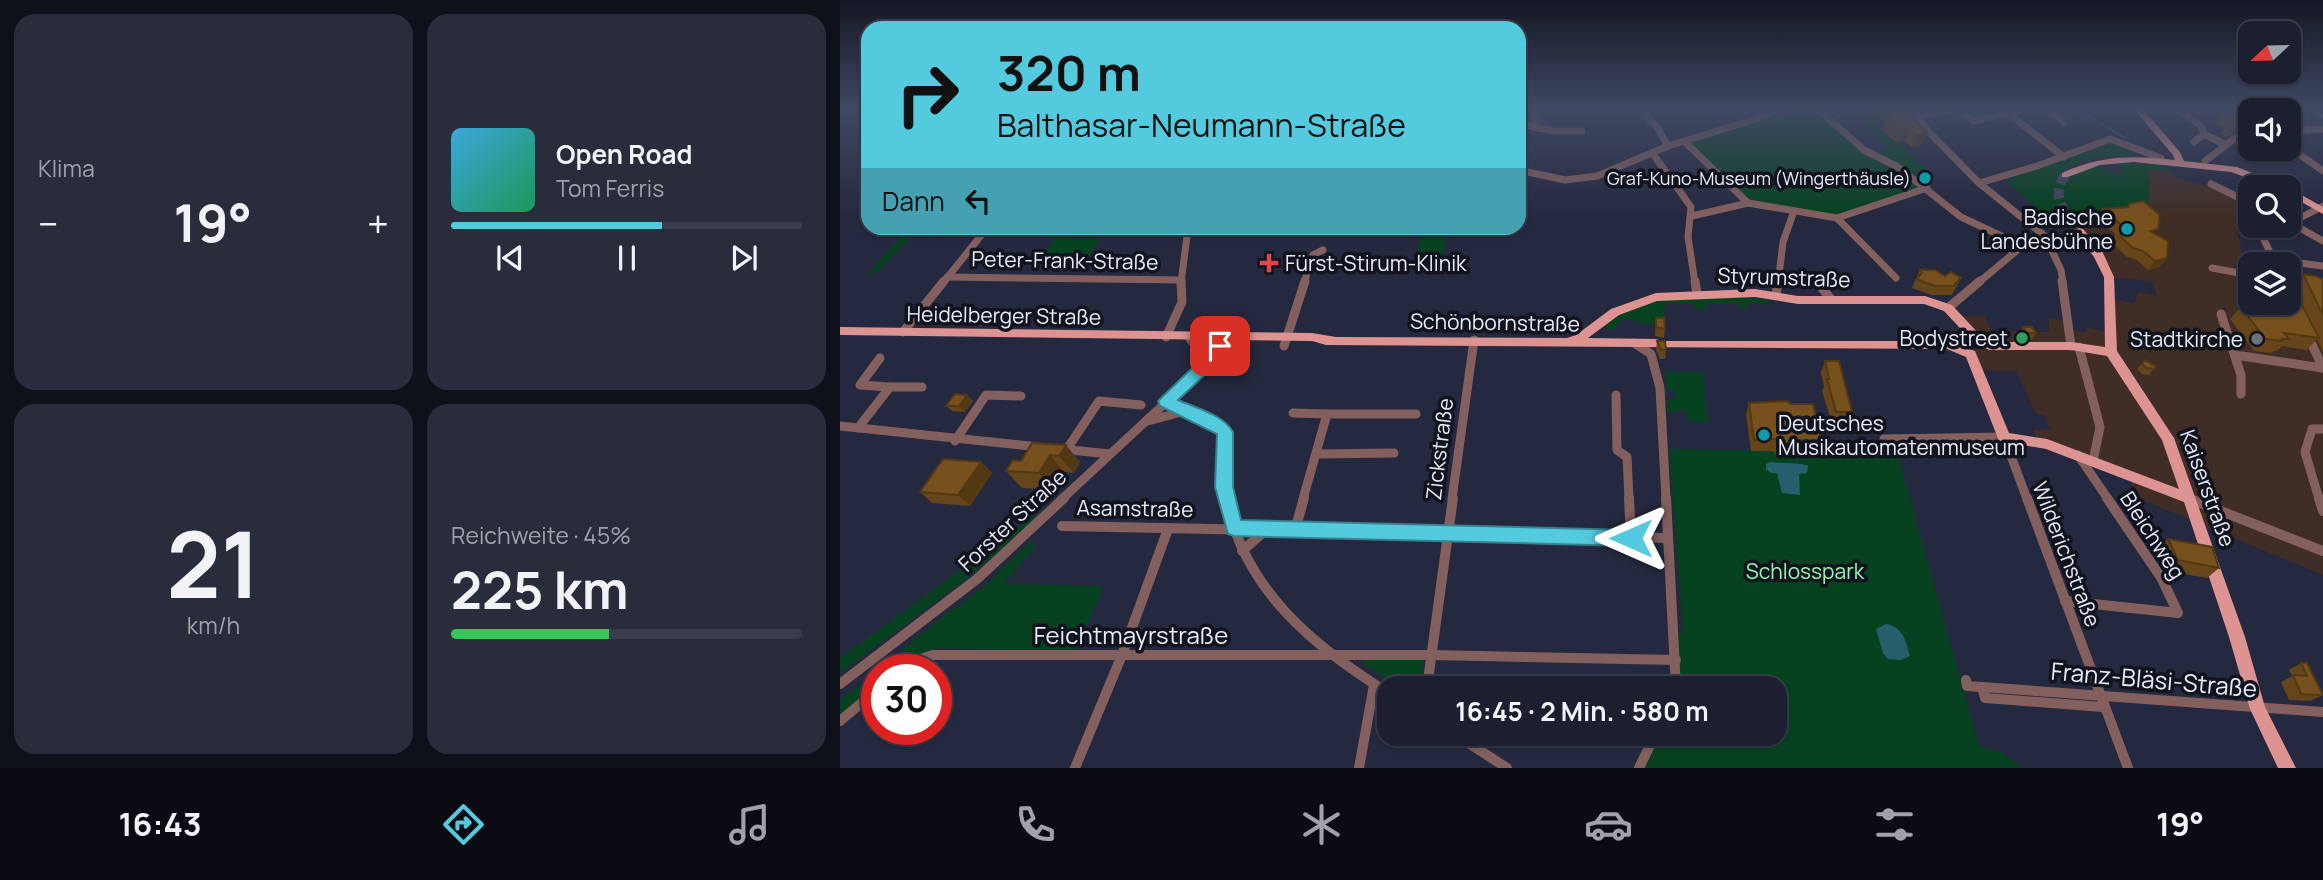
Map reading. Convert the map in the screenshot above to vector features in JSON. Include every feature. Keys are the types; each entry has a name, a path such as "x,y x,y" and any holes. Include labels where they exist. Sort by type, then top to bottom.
{"main road":[{"path":"2168,144 2172,149 2250,175"},
{"path":"2172,149 2174,161"},
{"path":"2065,175 2094,163 2133,159 2215,164"},
{"path":"2174,161 2234,169"},
{"path":"2301,197 2321,208"},
{"path":"1970,354 1976,348 1994,346 2075,347 2111,352 2109,277 2099,256 2079,231"},
{"name":"Styrumstraße","path":"1569,342 1580,338 1605,318 1656,297 1697,294 1776,295 1798,300 1925,300 1948,308"},
{"path":"1948,308 1976,338 1994,346"},
{"path":"1605,318 1606,332 1617,343"},
{"path":"1948,345 1964,337 1964,326"},
{"name":"Heidelberger Straße","path":"840,331 1222,340"},
{"name":"Schönbornstraße","path":"1222,340 1948,345 1970,354"},
{"name":"Kaiserstraße","path":"2111,352 2168,438 2237,637 2258,709 2287,768"},
{"name":"Wilderichstraße","path":"1970,354 2004,437"},
{"path":"2004,437 2047,444 2190,499"}],"street":[{"path":"1526,172 1558,180 1574,180 1609,171 1675,144"},
{"path":"1687,144 1748,203"},
{"path":"1857,144 1898,167 1961,217 2017,244 2020,248 1948,308"},
{"path":"1943,144 1979,183 2045,236 2061,270 2075,347 2100,428 2093,461"},
{"path":"2047,144 2064,157"},
{"path":"1979,183 2098,144"},
{"path":"2124,144 2174,161"},
{"path":"2221,144 2225,146"},
{"path":"2205,161 2230,144"},
{"path":"2130,146 2136,155 2133,159"},
{"path":"1653,154 1686,199 1692,216 1688,237 1697,294"},
{"path":"2301,155 2323,171"},
{"path":"2211,184 2238,197"},
{"path":"1692,216 1748,203 1837,218 1927,188"},
{"path":"2301,218 2321,208"},
{"path":"1776,295 1783,242 1794,211"},
{"path":"1837,218 1896,278"},
{"path":"2301,227 2323,241"},
{"path":"904,332 981,235"},
{"path":"1186,235 1183,251 1179,338 1199,349 1202,361"},
{"path":"1285,342 1313,255 1323,250"},
{"path":"2301,265 2322,267"},
{"path":"2212,268 2238,273"},
{"name":"Peter-Frank-Straße","path":"947,277 1182,280"},
{"path":"1815,280 1830,299"},
{"path":"2221,314 2241,375 2241,394"},
{"path":"2298,315 2322,365"},
{"path":"1199,371 1210,350 1222,340"},
{"name":"Forster Straße","path":"840,684 977,579 1020,541 1217,354 1222,340"},
{"name":"Zickstraße","path":"1428,676 1474,340"},
{"path":"1634,343 1648,351 1653,358 1661,406 1676,676"},
{"path":"2235,355 2322,365"},
{"path":"880,358 860,386 922,387"},
{"path":"858,428 890,387"},
{"path":"955,441 986,395 1021,397"},
{"path":"1616,395 1617,450 1627,457 1631,538"},
{"path":"1067,449 1099,401 1141,405"},
{"path":"1166,401 1217,425 1225,432 1224,487 1234,528 1242,551 1274,603 1305,636 1377,687"},
{"path":"1144,422 1187,411"},
{"path":"1293,413 1416,414"},
{"path":"1295,530 1327,414"},
{"path":"840,426 955,441 1110,454"},
{"path":"2318,428 2305,452 2323,511"},
{"path":"1884,439 2004,437"},
{"name":"Wilderichstraße","path":"2004,437 2101,701 2129,768"},
{"path":"1317,454 1394,453"},
{"name":"Bleichweg","path":"2065,601 2178,613 2161,579 2078,455"},
{"path":"2190,499 2323,551"},
{"name":"Asamstraße","path":"1062,526 1668,538"},
{"path":"1075,768 1122,655 1168,529"},
{"path":"1242,551 1267,529"},
{"name":"Feichtmayrstraße","path":"952,655 1431,655"},
{"path":"1431,655 1676,660"},
{"name":"Franz-Bläsi-Straße","path":"1966,680 1967,686 1982,687 1985,698 2101,701 2104,698 2323,712"},
{"path":"1359,768 1374,685"},
{"path":"840,721 861,703"},
{"path":"1472,746 1507,768"},
{"path":"1639,768 1650,746"}],"shaded area":[{"path":"2148,170 2169,171 2176,178 2222,190 2238,199 2238,215 2235,214 2241,252 2238,252 2238,315 2301,315 2301,287 2320,289 2323,294 2323,575 2131,495 2132,481 2041,447 2033,430 2050,429 2044,415 2036,414 2016,371 1975,370 1968,354 1984,345 1961,316 1985,316 1992,331 2049,332 2049,318 2069,322 2071,330 2085,333 2087,327 2105,332 2104,296 2134,304 2139,292 2157,296 2152,281 2103,277 2091,251 2068,223 2082,224 2089,216 2135,204 2149,184"},
{"path":"1770,462 1808,466 1807,473 1799,474 1800,495 1782,493 1777,473 1766,469 1766,464"},
{"path":"1886,624 1900,632 1910,656 1901,660 1888,659 1883,653 1876,629"}],"green space":[{"path":"1858,144 1873,156 1887,150 1882,144 1900,144 1927,171 1911,175 1924,188 1837,217 1747,204 1692,145"},
{"path":"2101,144 2116,144 2130,149 2130,155 2084,160 2061,173 2070,177 2096,165 2118,177 2120,163 2161,164 2169,171 2148,170 2149,203 2143,207 2135,204 2089,216 2088,221 2076,224 2053,218 2003,178"},
{"path":"903,235 938,235 935,238 911,237 876,273 867,274"},
{"path":"1422,235 1447,235 1441,265 1415,265"},
{"path":"1055,238 1100,239 1088,258 1043,257"},
{"path":"1666,299 1768,299 1769,305 1753,303 1747,305 1747,308 1738,308 1737,304 1707,304 1707,309 1695,309 1694,304 1665,304 1663,327 1627,319 1617,323 1616,330 1605,329 1605,321 1632,306"},
{"path":"1665,372 1703,372 1703,390 1709,422 1688,422 1686,411 1668,412 1667,399 1676,399 1675,391 1667,391"},
{"name":"Schlosspark","path":"1669,449 1897,452 1979,746 2003,753 2021,768 1645,768 1656,746 1787,746 1787,676 1680,676 1678,633 1683,633"},
{"path":"1059,498 969,577 866,654 861,654 861,657 840,673 840,658"},
{"path":"1032,540 1035,548 1003,584 1104,586 1075,652 935,648 921,654 897,654 980,590"},
{"path":"1364,660 1424,660 1422,676 1382,676 1363,664"},
{"path":"861,684 861,700 840,718 840,700"}],"building":[{"path":"2143,201 2160,215 2158,229 2150,231 2168,241 2167,258 2155,261 2143,251 2133,248 2120,236 2121,225 2103,209 2129,207 2129,204"},
{"path":"1920,270 1935,270 1945,276 1951,272 1961,278 1956,286 1935,286 1916,279 1922,273"},
{"path":"2303,274 2323,279 2323,315"},
{"path":"2301,305 2319,338 2284,333 2289,339 2265,339 2247,315 2301,315"},
{"path":"1656,318 1664,318 1665,329 1656,327"},
{"path":"2023,327 2032,327 2036,333 2026,333"},
{"path":"1657,341 1665,341 1666,350 1661,350"},
{"path":"2145,360 2156,366 2154,369 2146,368 2142,363"},
{"path":"1825,361 1839,361 1852,412 1836,412"},
{"path":"955,394 967,395 959,406 946,406"},
{"path":"1787,401 1790,404 1813,404 1821,440 1796,440 1796,445 1781,445 1777,439 1754,440 1749,403"},
{"path":"1032,443 1066,445 1059,456 1050,455 1039,473 1006,471 1013,460 1021,461"},
{"path":"943,459 981,462 958,495 920,492"},
{"path":"2168,539 2212,547 2219,568 2178,560"},
{"path":"2301,663 2307,663 2323,695 2301,694 2293,675 2307,676"}],"tunnel":[{"path":"2065,175 2059,198 2064,212 2079,231"}],"place":[{"name":"Graf-Kuno-Museum (Wingerthäusle)","path":"1925,178"},
{"name":"Badische Landesbühne","path":"2127,229"},
{"name":"Fürst-Stirum-Klinik","path":"1269,263"},
{"name":"Bodystreet","path":"2022,338"},
{"name":"Stadtkirche","path":"2257,339"},
{"name":"Deutsches Musikautomatenmuseum","path":"1764,435"}],"route":[{"path":"1220,346 1217,354 1166,401 1217,425 1225,432 1227,438 1224,487 1234,528 1631,538"}]}
